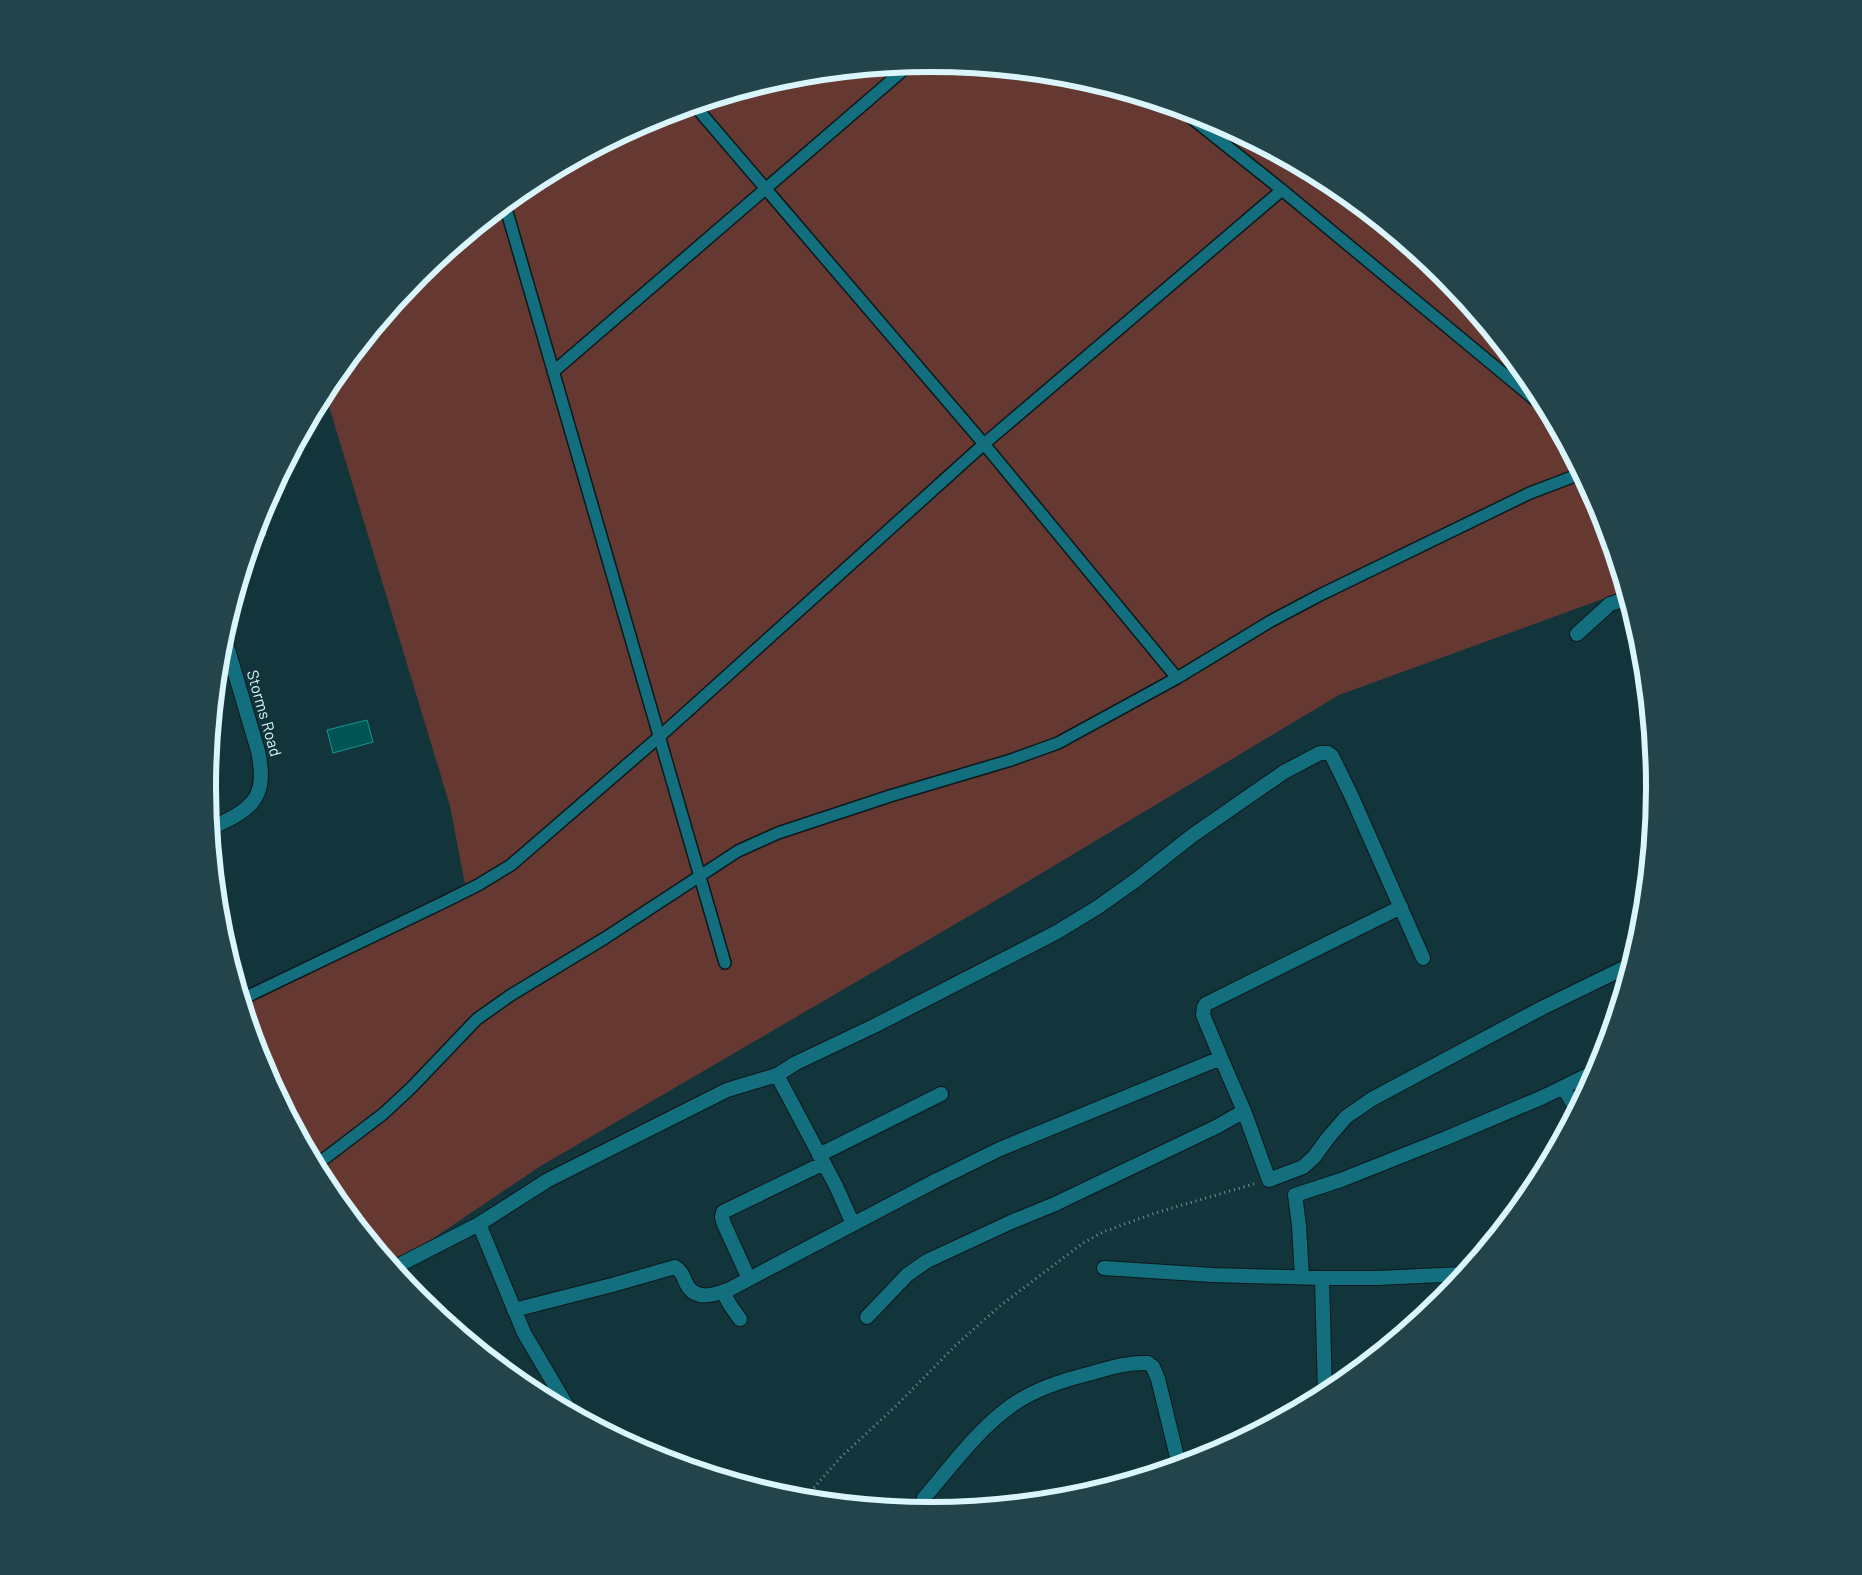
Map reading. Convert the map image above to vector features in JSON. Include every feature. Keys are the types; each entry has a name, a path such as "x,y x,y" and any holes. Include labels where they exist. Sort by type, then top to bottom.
{"street":[{"path":"1576,634 1610,604 1621,600"},
{"name":"Storms Road","path":"218,825 243,812 256,799 262,786 262,770 258,751 229,653"},
{"path":"399,1265 431,1247 479,1224 548,1180 704,1101 740,1085 777,1075 796,1063 900,1013 1065,927 1128,886 1193,835 1238,803 1284,772 1320,753 1325,752 1332,756 1352,795 1424,958"},
{"path":"1401,906 1206,1004 1204,1007 1203,1015 1244,1111 1269,1180 1296,1171 1310,1162 1336,1127 1358,1108 1534,1013 1623,969"},
{"path":"514,1310 675,1267 680,1270 688,1288 696,1295 706,1296 723,1292 1000,1150 1220,1058"},
{"path":"777,1075 822,1159 853,1224"},
{"path":"1302,1277 1295,1195 1341,1180 1585,1076"},
{"path":"1563,1087 1572,1103"},
{"path":"749,1279 724,1224 723,1212 941,1094"},
{"path":"867,1316 907,1275 927,1261 1055,1204 1218,1126 1244,1111"},
{"path":"479,1224 532,1350 564,1401"},
{"path":"1104,1268 1212,1275 1322,1278 1455,1274"},
{"path":"1322,1278 1325,1384"},
{"path":"723,1292 730,1306 740,1319"},
{"path":"924,1498 978,1437 1011,1406 1030,1394 1049,1386 1081,1375 1123,1365 1148,1363 1153,1367 1158,1379 1177,1459"}],"lane":[{"path":"553,372 900,73"},
{"path":"699,111 984,444 1177,678"},
{"path":"1201,125 1282,190 1529,394"},
{"path":"247,996 442,904 511,865 660,736 984,444 1282,190"},
{"path":"507,212 725,963"},
{"path":"321,1161 383,1114 412,1087 477,1019 511,995 605,938 738,852 778,833 1058,744 1177,678 1271,621 1320,595 1530,493 1574,476"}],"path":[{"path":"810,1492 841,1457 896,1406 957,1344 1001,1305 1083,1243 1103,1232 1155,1213 1269,1180"}],"shaded area":[{"path":"931,72 978,74 1070,86 1161,110 1247,146 1288,168 1366,220 1402,250 1437,282 1469,316 1498,352 1526,390 1572,471 1592,514 1620,596 1611,596 1339,695 1000,898 539,1167 397,1263 336,1185 312,1145 270,1061 248,997 427,907 465,884 450,806 328,403 364,352 393,316 425,282 496,220 534,193 574,168 615,146 657,127 701,110 792,86 884,74"}],"building":[{"path":"367,720 373,742 333,753 327,730"}]}
